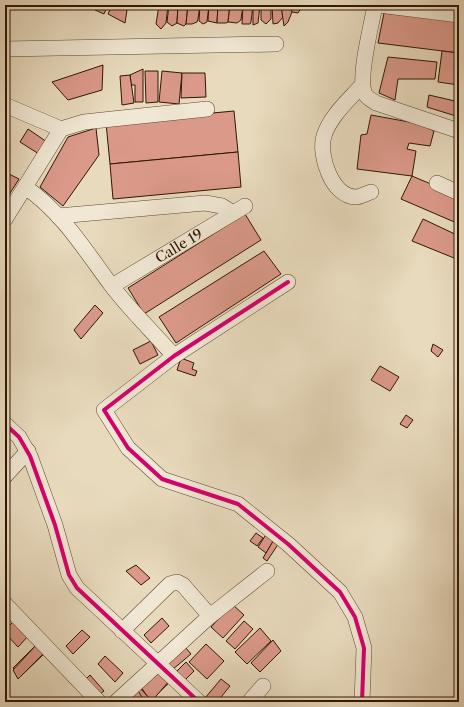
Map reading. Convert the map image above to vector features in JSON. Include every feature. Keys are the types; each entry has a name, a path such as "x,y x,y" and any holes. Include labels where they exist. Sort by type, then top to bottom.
{"street":[{"path":"376,5 362,85 365,95 376,104 459,131"},
{"path":"379,5 459,15"},
{"path":"5,49 276,44"},
{"path":"362,85 334,118 324,135 321,150 328,172 341,192 356,197 371,192"},
{"path":"5,105 61,129 84,122 207,109"},
{"path":"5,219 61,129"},
{"path":"437,183 459,193"},
{"path":"25,187 38,195 58,216 112,286 174,356"},
{"name":"Calle 19","path":"58,216 205,203 239,210 112,286"},
{"path":"288,282 174,356 104,410 128,448 162,479 238,504 288,544 340,592 355,617 364,648 362,702"},
{"path":"5,424 19,437 28,451 55,525 69,575 77,588 198,702"},
{"path":"5,476 28,451"},
{"path":"116,702 210,616 267,571"},
{"path":"122,631 170,584 177,582 183,585 210,616"},
{"path":"5,604 98,702"},
{"path":"249,702 263,686"}],"building":[{"path":"97,5 108,5 104,14 95,10"},
{"path":"112,5 118,5 127,10 125,23 108,14"},
{"path":"159,5 168,5 166,23 161,29 156,24"},
{"path":"169,5 178,5 177,23 172,26 167,22"},
{"path":"178,5 188,5 186,24 184,26 177,23"},
{"path":"188,5 200,5 197,22 192,24 186,24"},
{"path":"200,5 209,5 207,22 203,24 199,21"},
{"path":"209,5 218,5 217,23 208,21"},
{"path":"218,5 230,5 228,22 217,23"},
{"path":"230,5 243,5 241,20 237,23 228,22"},
{"path":"243,5 253,5 250,24 242,24"},
{"path":"253,5 260,5 258,23 253,25"},
{"path":"261,5 271,5 271,19 266,24 261,20"},
{"path":"272,5 281,5 283,17 278,23 273,24"},
{"path":"281,5 291,5 292,12 288,22 284,26"},
{"path":"291,5 303,5 298,13 292,12"},
{"path":"384,13 459,21 459,53 378,43"},
{"path":"442,51 459,53 459,85 438,82"},
{"path":"388,57 437,62 435,79 398,79 395,100 379,93"},
{"path":"103,65 102,90 68,100 52,82"},
{"path":"143,69 143,102 135,102 135,85 131,85 130,75"},
{"path":"145,71 158,71 158,102 146,103"},
{"path":"162,71 182,73 179,104 159,102"},
{"path":"182,73 205,73 206,97 181,98"},
{"path":"130,75 134,103 122,105 120,76"},
{"path":"429,95 459,102 459,117 427,107"},
{"path":"234,111 238,152 110,164 106,123"},
{"path":"371,115 420,124 434,131 430,146 409,143 407,149 416,151 412,176 357,169 361,135 367,134"},
{"path":"96,128 99,155 63,206 40,187 68,137"},
{"path":"28,129 47,142 39,154 20,142"},
{"path":"238,152 241,187 113,199 110,164"},
{"path":"5,172 19,179 5,201"},
{"path":"412,176 459,196 459,224 401,199"},
{"path":"245,214 261,240 144,314 128,288"},
{"path":"423,219 459,236 459,260 412,241"},
{"path":"264,251 281,274 176,343 159,317"},
{"path":"95,305 103,313 81,339 74,330"},
{"path":"151,341 158,355 140,364 133,350"},
{"path":"433,344 443,350 438,357 431,351"},
{"path":"181,358 194,363 192,369 197,371 195,376 177,370"},
{"path":"380,366 399,377 390,391 371,380"},
{"path":"406,415 413,420 407,428 400,424"},
{"path":"256,533 263,538 257,546 250,541"},
{"path":"267,533 275,538 266,553 258,547"},
{"path":"275,538 279,543 267,561 263,558"},
{"path":"136,565 150,578 141,585 126,571"},
{"path":"232,604 244,615 223,638 211,627"},
{"path":"162,618 169,626 151,643 144,635"},
{"path":"16,619 30,634 18,647 5,633 5,630"},
{"path":"244,621 253,629 235,649 226,641"},
{"path":"260,628 271,641 247,664 235,652"},
{"path":"82,630 90,637 73,654 66,646"},
{"path":"273,640 281,651 260,672 251,663"},
{"path":"38,643 47,651 21,676 13,668"},
{"path":"38,643 45,652 18,679 13,670"},
{"path":"206,644 224,661 207,679 189,662"},
{"path":"185,647 191,654 172,670 166,664"},
{"path":"105,656 123,673 115,682 98,664"},
{"path":"186,662 194,671 185,680 177,671"},
{"path":"159,668 171,681 151,700 139,687"},
{"path":"159,668 170,680 151,702 141,687"},
{"path":"90,675 104,691 96,697 83,682"},
{"path":"221,679 230,686 217,702 210,702 205,698"},
{"path":"139,687 151,700 149,702 122,702"},
{"path":"137,689 145,702 123,702"}],"cycle path":[{"path":"288,282 174,356 104,410 128,448 162,479 238,504 288,544 340,592 355,617 364,648 362,702"},
{"path":"5,424 19,437 30,456 55,525 69,575 77,588 199,702"}]}
